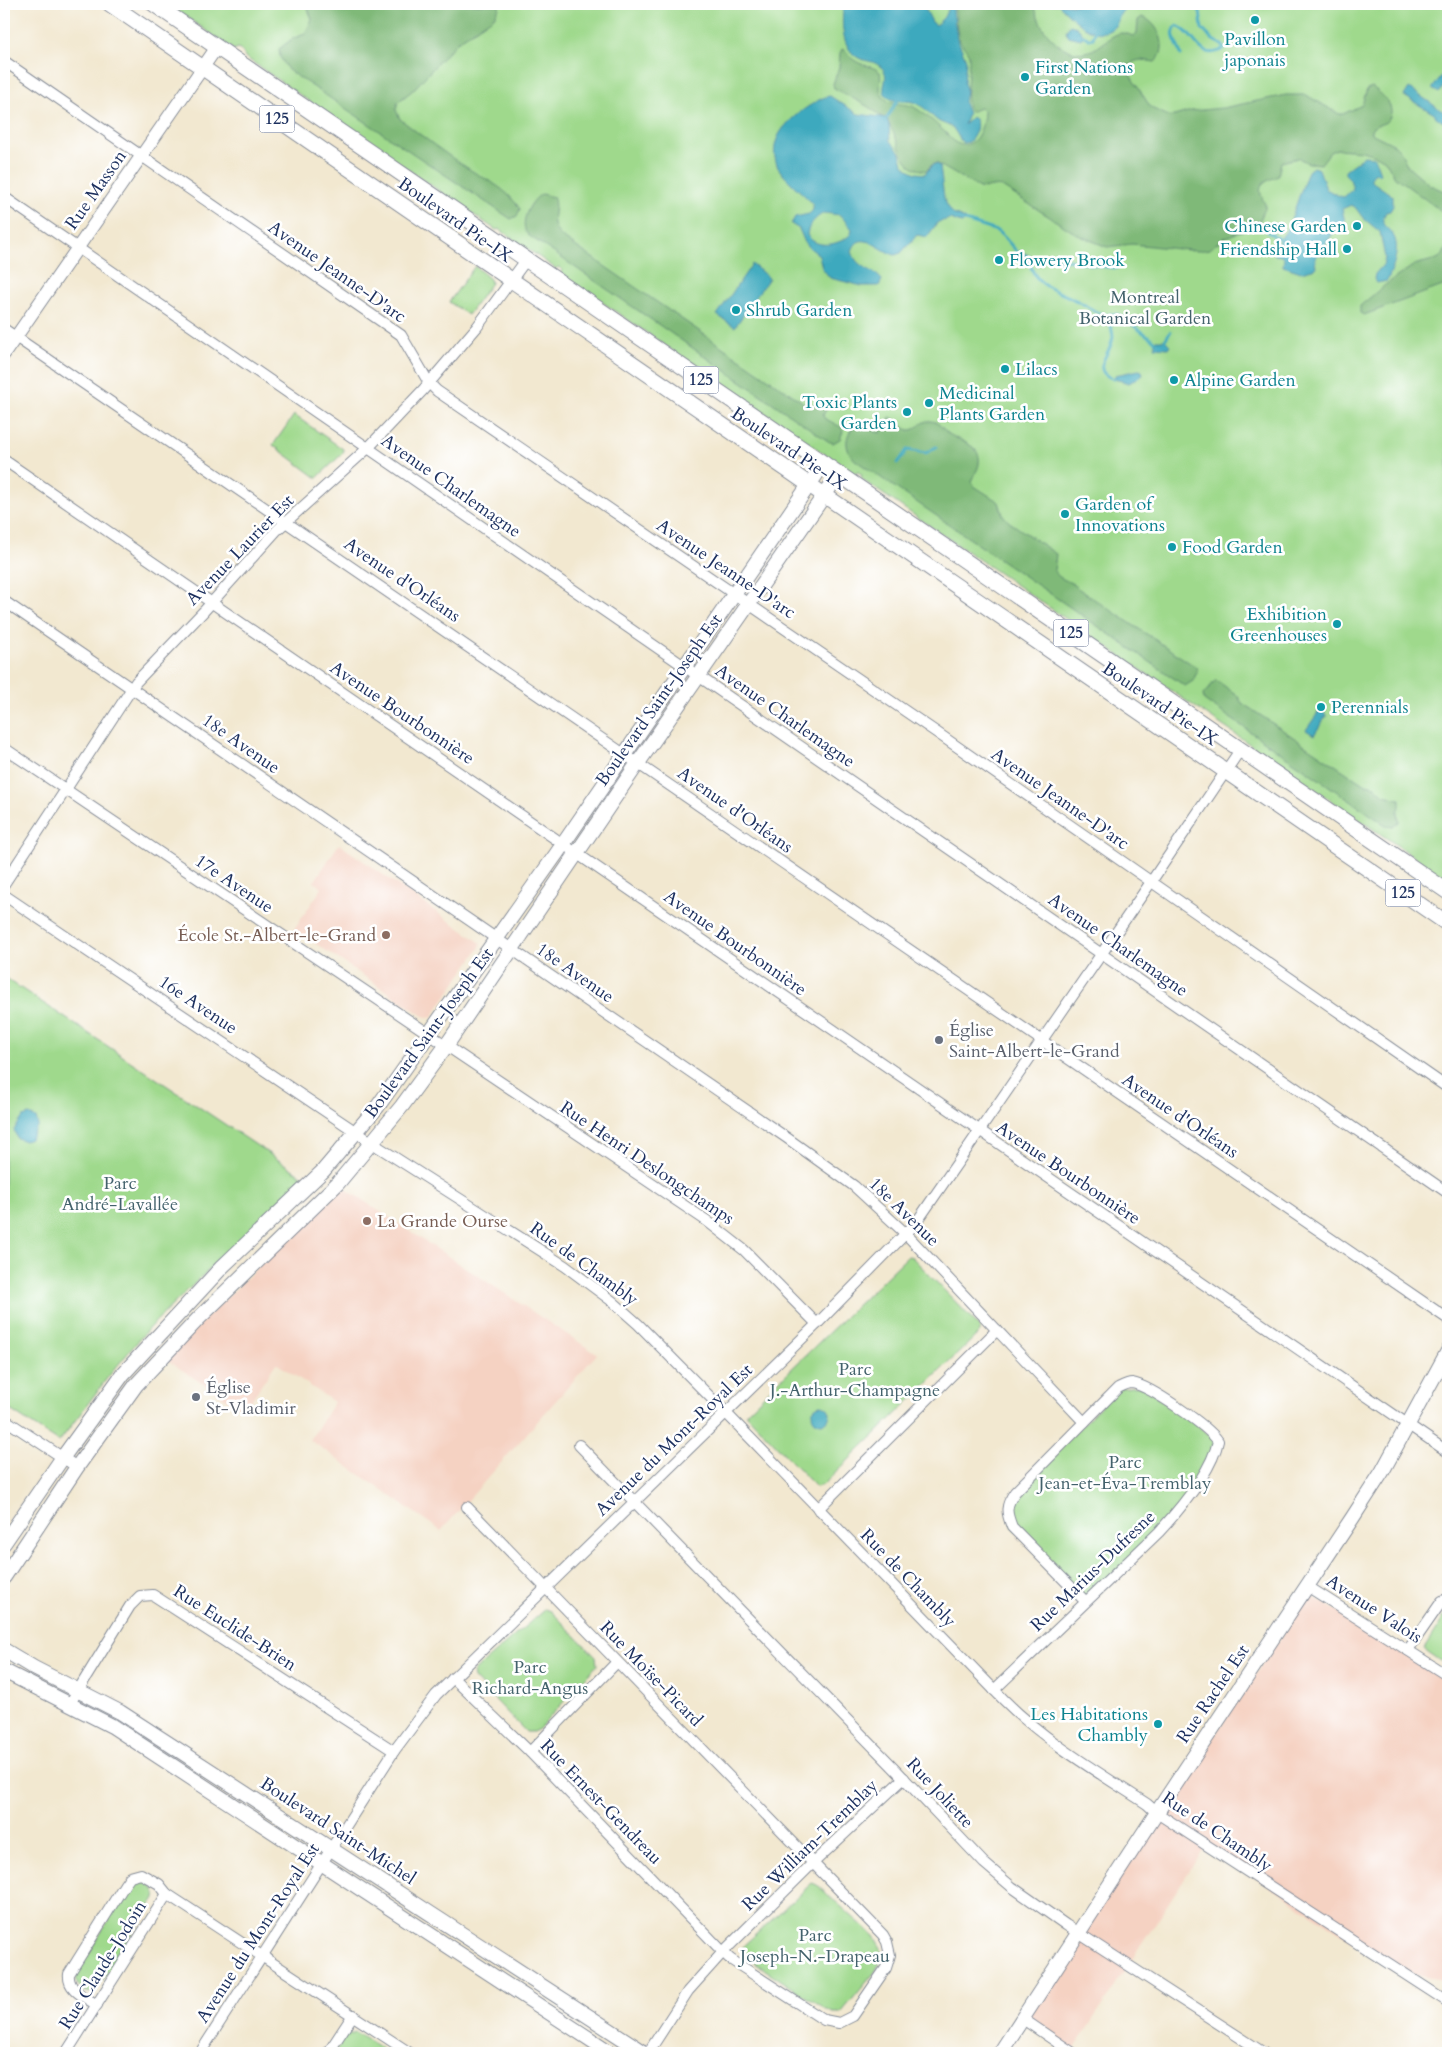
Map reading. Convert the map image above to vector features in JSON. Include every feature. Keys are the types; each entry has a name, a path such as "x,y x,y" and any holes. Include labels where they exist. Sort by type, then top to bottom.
{"main road":[{"name":"Boulevard Pie-IX","path":"110,4 1448,924"},
{"name":"Boulevard Pie-IX","path":"154,4 1448,892"},
{"name":"Boulevard Saint-Joseph Est","path":"5,1537 123,1374 222,1267 317,1177 357,1132 430,1036 564,844 824,463"},
{"name":"Boulevard Saint-Joseph Est","path":"4,1577 136,1385 199,1318 338,1183 373,1143 446,1046 638,763 839,474"},
{"name":"Rue Rachel Est","path":"1000,2053 1382,1472 1406,1424 1448,1351"},
{"name":"Boulevard Saint-Michel","path":"4,1650 34,1668 120,1712 646,2053"},
{"name":"Boulevard Saint-Michel","path":"4,1671 112,1726 611,2053"}],"street":[{"name":"Rue Masson","path":"4,354 217,47"},
{"name":"Avenue Jeanne-D'arc","path":"4,61 401,335 429,383 437,391 1448,1088"},
{"name":"Avenue Charlemagne","path":"4,198 1448,1193"},
{"name":"Avenue Laurier Est","path":"4,884 131,688 286,522 328,487 368,448 429,383 477,327 526,260"},
{"name":"Avenue d'Orléans","path":"4,329 1448,1319"},
{"name":"Avenue Bourbonnière","path":"4,460 1448,1452"},
{"name":"18e Avenue","path":"4,601 795,1143 854,1186 905,1233 1084,1422"},
{"name":"17e Avenue","path":"4,748 446,1046"},
{"name":"Avenue du Mont-Royal Est","path":"200,2053 394,1751 421,1713 453,1678 817,1324 916,1223 1240,750"},
{"name":"16e Avenue","path":"4,895 373,1143"},
{"name":"Rue Henri Deslongchamps","path":"446,1046 706,1221 744,1250 817,1324"},
{"name":"Rue de Chambly","path":"373,1143 565,1266 612,1301 638,1324 726,1413 994,1690 1035,1728 1147,1804 1157,1813 1448,2002"},
{"path":"818,1508 997,1330"},
{"name":"Rue Marius-Dufresne","path":"994,1690 1159,1532 1181,1507 1215,1454 1218,1441 1203,1425 1144,1386 1130,1383 1118,1388 1084,1422"},
{"path":"4,1419 78,1467"},
{"path":"1084,1422 1015,1492 1008,1502 1008,1516 1012,1527 1085,1601"},
{"name":"Rue Joliette","path":"579,1445 904,1778 984,1863 1012,1887 1080,1934 1264,2053"},
{"name":"Rue Moïse-Picard","path":"467,1507 883,1934 890,1955 886,1968 853,2016 839,2023 824,2020 723,1952"},
{"path":"5,1537 24,1546"},
{"name":"Avenue Valois","path":"1307,1586 1448,1676"},
{"name":"Rue Euclide-Brien","path":"69,1705 130,1606 140,1596 153,1595 394,1751"},
{"path":"1408,1650 1442,1601 1448,1599"},
{"path":"530,1752 617,1662"},
{"name":"Rue Ernest-Gendreau","path":"453,1678 530,1752 723,1952"},
{"name":"Rue William-Tremblay","path":"646,2053 688,1991 723,1952 813,1863 904,1778"},
{"path":"97,2005 73,1989 69,1978 72,1968 130,1877 141,1874 159,1884 167,1894 353,2015 396,2049 410,2053"},
{"name":"Rue Claude-Jodoin","path":"66,2053 167,1894"},
{"path":"328,2053 353,2015"},
{"path":"1023,2019 1073,2053"}],"shaded area":[{"name":"École St.-Albert-le-Grand","path":"339,844 481,943 431,1018 423,1016 294,929 322,888 314,882"},
{"path":"341,1186 597,1354 441,1531 310,1440 334,1402 276,1363 244,1411 167,1360 202,1322"},
{"path":"1309,1595 1408,1650 1448,1676 1448,1976 1445,1980 1402,1973 1206,1845 1072,2052 1023,2019"}],"green space":[{"name":"Montreal Botanical Garden","path":"168,4 1448,4 1448,880 1276,763 1274,757 1269,754 1267,756 864,481 861,477 862,475 858,472 854,474 565,277 566,275 561,273 563,270 558,267 556,269 499,229 496,230 245,57 238,48 234,50"},
{"path":"306,4 499,4 494,17 457,42 413,90 398,102 396,110 400,119 425,138 503,190 520,209 517,216 511,219 288,70 280,57 279,49 292,39 305,34 312,19"},
{"path":"954,4 1033,4 1042,26 1054,41 1074,52 1089,51 1119,33 1133,36 1137,33 1138,20 1142,17 1148,20 1158,30 1162,51 1155,62 1142,60 1130,65 1130,75 1151,108 1171,117 1191,111 1223,108 1286,95 1306,95 1339,114 1343,114 1362,105 1367,89 1372,87 1390,105 1391,115 1384,123 1373,127 1371,133 1395,145 1400,150 1407,165 1430,185 1448,193 1448,216 1395,177 1385,160 1362,151 1337,149 1330,152 1321,164 1309,163 1298,158 1281,162 1278,176 1267,181 1261,187 1261,194 1266,206 1260,220 1246,229 1224,238 1209,249 1198,251 1132,244 1107,247 1078,235 1002,187 979,188 936,163 930,166 927,171 917,169 905,159 886,121 868,107 834,88 833,84 839,67 842,49 852,59 880,72 880,90 885,99 893,103 914,107 931,119 956,143 963,145 974,141 982,124 984,111 980,108 969,111 967,106 969,56 959,39"},
{"path":"542,194 553,197 555,226 562,237 807,405 826,405 824,418 841,427 843,431 840,439 833,443 828,441 528,235 524,225 527,213 533,201"},
{"path":"1448,244 1448,284 1364,315 1360,313 1360,306 1385,285 1414,265 1437,259 1443,255"},
{"path":"475,266 490,279 491,283 468,315 449,302"},
{"path":"294,415 343,449 343,453 317,478 273,445"},
{"path":"890,417 909,430 927,421 936,422 949,434 974,448 979,458 979,464 971,482 974,486 999,502 1003,515 1008,521 1056,554 1054,571 1056,574 1196,667 1197,672 1193,681 1185,686 855,460 849,452 847,444 848,435 853,427 859,426 880,433"},
{"path":"1216,680 1237,695 1242,703 1362,783 1375,786 1384,795 1400,799 1399,822 1393,827 1387,826 1204,700 1203,695"},
{"name":"Parc André-Lavallée","path":"4,977 304,1177 149,1328 108,1377 59,1442 4,1406"},
{"name":"Parc J.-Arthur-Champagne","path":"908,1256 912,1257 980,1327 980,1332 823,1485 816,1487 746,1413"},
{"name":"Parc Jean-et-Éva-Tremblay","path":"1144,1386 1218,1441 1181,1507 1085,1601 1012,1527 1008,1502 1118,1388"},
{"name":"Parc Richard-Angus","path":"545,1609 551,1611 596,1657 597,1665 539,1729 533,1732 526,1732 474,1678 473,1672"},
{"path":"1448,1611 1448,1666 1424,1649"},
{"path":"136,1882 143,1882 151,1886 156,1894 155,1898 97,1989 94,1992 85,1992 76,1981 78,1970 126,1892"},
{"name":"Parc Joseph-N.-Drapeau","path":"812,1883 817,1885 874,1936 881,1948 882,1959 875,1972 841,2013 833,2013 825,2009 744,1956 743,1946"},
{"path":"355,2032 381,2048 382,2053 335,2053 348,2033"}],"water":[{"path":"844,4 918,4 926,10 932,22 936,25 944,17 950,4 952,4 957,38 966,60 964,103 968,114 964,125 972,117 977,123 976,132 969,142 963,143 953,129 938,121 918,104 910,101 893,100 886,95 884,89 886,78 881,67 857,57 848,47 843,33"},
{"path":"1058,4 1138,4 1122,12 1114,27 1107,32 1099,33 1083,26"},
{"path":"1070,25 1077,27 1084,36 1081,39 1068,36 1066,31"},
{"path":"1445,71 1448,73 1448,80 1439,93 1432,89"},
{"path":"1409,88 1448,115 1443,122 1436,115 1404,96"},
{"path":"830,96 858,114 887,118 890,141 899,151 903,163 908,169 916,173 925,174 932,165 940,166 944,198 947,205 953,214 965,219 965,222 961,223 950,219 938,222 927,237 917,235 901,253 895,255 865,241 860,241 856,244 852,251 854,257 857,262 882,280 879,286 862,286 830,278 822,268 819,255 806,245 799,229 791,224 795,217 809,214 813,210 813,204 779,169 775,155 777,138 787,123 794,117 809,106","holes":["824,213 840,215 852,229 851,234 846,238 835,243 822,244 811,240 807,235 810,225"]},
{"path":"1364,156 1374,157 1380,173 1379,175 1375,172 1370,180 1393,196 1393,206 1390,211 1386,212 1383,221 1384,225 1393,235 1396,246 1394,264 1387,281 1377,283 1374,279 1385,258 1380,232 1351,205 1342,209 1345,222 1338,226 1321,251 1325,256 1319,254 1315,258 1316,268 1301,272 1283,266 1284,258 1275,255 1273,250 1288,228 1308,171 1313,167 1319,169 1326,189 1344,197 1353,189 1350,179 1345,174 1345,170"},
{"path":"1020,251 1032,257 1030,264 1019,260 1017,256"},
{"path":"752,264 769,278 735,327 717,315"},
{"path":"1165,340 1170,345 1168,348 1155,347 1155,341"},
{"path":"1142,371 1143,375 1129,383 1114,379 1115,375"},
{"path":"1320,710 1327,715 1314,735 1306,730"},
{"path":"29,1115 36,1118 38,1125 30,1139 25,1141 17,1138 14,1130 23,1117"},
{"path":"821,1405 827,1408 830,1414 827,1420 821,1423 815,1420 812,1414 815,1408"}],"waterway":[{"path":"1181,55 1174,37 1177,26 1184,30 1203,50 1215,52 1224,49 1222,45 1213,40 1202,29 1200,11 1189,4"},
{"path":"1084,36 1089,39 1093,38 1095,32"},
{"path":"887,118 897,101"},
{"path":"965,221 997,231 1018,253"},
{"path":"1268,232 1279,239"},
{"path":"1032,259 1062,259 1117,268"},
{"path":"1030,264 1033,272 1042,283 1096,312 1108,316"},
{"path":"1114,379 1102,371 1103,361 1113,336 1108,316 1110,314 1119,315 1155,341"},
{"path":"1165,340 1170,332"},
{"path":"898,463 907,450 926,453 936,447"}],"place":[{"name":"Pavillon japonais","path":"1255,20"},
{"name":"First Nations Garden","path":"1025,77"},
{"name":"Chinese Garden","path":"1357,226"},
{"name":"Friendship Hall","path":"1347,249"},
{"name":"Flowery Brook","path":"999,260"},
{"name":"Shrub Garden","path":"736,310"},
{"name":"Lilacs","path":"1005,369"},
{"name":"Alpine Garden","path":"1174,380"},
{"name":"Medicinal Plants Garden","path":"929,403"},
{"name":"Toxic Plants Garden","path":"907,412"},
{"name":"Garden of Innovations","path":"1065,514"},
{"name":"Food Garden","path":"1172,547"},
{"name":"Exhibition Greenhouses","path":"1337,624"},
{"name":"Perennials","path":"1321,707"},
{"name":"École St.-Albert-le-Grand","path":"386,935"},
{"name":"Église Saint-Albert-le-Grand","path":"939,1040"},
{"name":"La Grande Ourse","path":"367,1221"},
{"name":"Église St-Vladimir","path":"196,1397"},
{"name":"Les Habitations Chambly","path":"1158,1724"}]}
